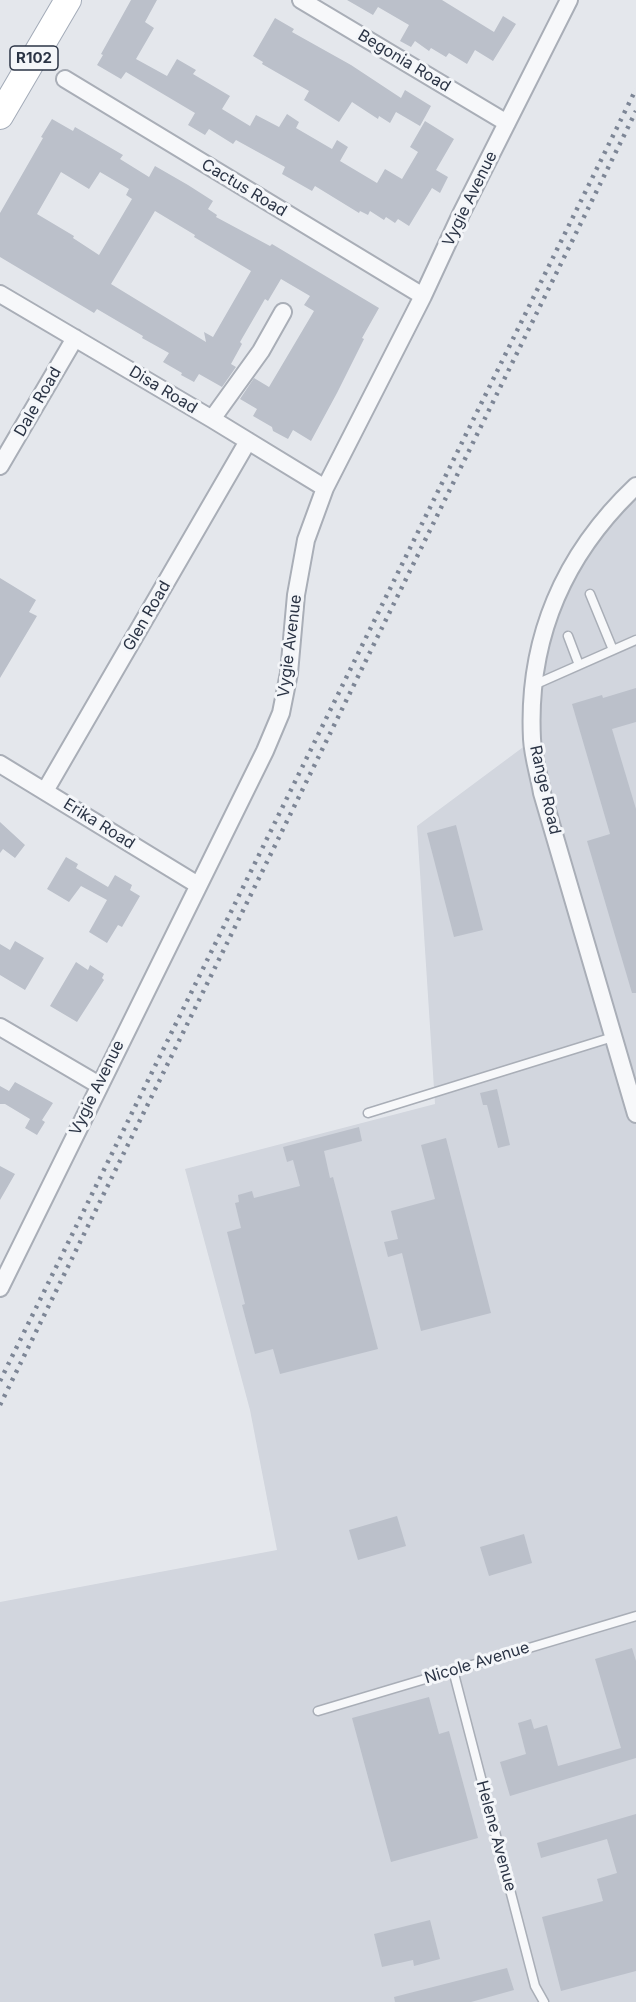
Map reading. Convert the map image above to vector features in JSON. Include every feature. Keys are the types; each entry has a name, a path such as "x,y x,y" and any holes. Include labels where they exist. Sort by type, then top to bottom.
{"main road":[{"name":"R102","path":"0,116 68,0"}],"street":[{"name":"Begonia Road","path":"301,0 507,123"},
{"name":"Vygie Avenue","path":"1,1285 265,751 281,713 289,673 296,594 306,540 325,488 569,0"},
{"name":"Cactus Road","path":"65,79 423,296"},
{"name":"Disa Road","path":"0,294 325,488"},
{"path":"212,419 261,351 283,312"},
{"name":"Dale Road","path":"0,466 75,338"},
{"name":"Glen Road","path":"45,790 248,441"},
{"name":"Range Road","path":"636,486 603,520 562,583 543,633 533,685 532,742 542,793 636,1114"},
{"name":"Erika Road","path":"0,764 198,885"},
{"path":"0,1027 99,1085"}],"lane":[{"path":"590,594 613,650"},
{"path":"568,636 579,665"},
{"path":"533,685 636,640"},
{"path":"368,1113 613,1037"},
{"name":"Nicole Avenue","path":"318,1711 636,1616"},
{"name":"Helene Avenue","path":"453,1670 536,1986 543,2002"}],"shaded area":[{"path":"636,483 636,2002 0,2002 0,1602 277,1550 250,1410 185,1169 435,1104 417,826 530,742 546,617"}],"building":[{"path":"131,0 157,0 145,22 154,28 136,59 167,76 177,59 196,70 193,74 230,96 222,109 250,126 256,115 279,127 287,114 299,122 296,128 332,149 337,140 348,147 340,161 377,183 385,169 402,179 418,152 410,147 425,121 454,139 436,170 448,177 440,193 432,188 409,226 398,219 395,223 386,217 384,220 370,211 368,215 360,211 359,213 315,186 312,191 282,174 285,167 236,140 233,144 209,129 205,135 188,125 195,113 126,72 121,79 97,65"},
{"path":"347,0 442,0 494,32 503,16 516,24 493,61 475,50 467,64 449,53 446,57 431,48 429,51 415,41 411,47 400,41 409,25 378,7 373,15"},
{"path":"275,18 294,29 292,32 351,65 401,98 405,90 431,106 420,126 396,112 390,123 379,116 378,119 352,102 339,122 304,100 309,91 262,64 263,62 253,56"},
{"path":"52,119 73,131 75,127 123,155 120,159 149,177 155,166 213,201 208,209 217,215 216,217 270,246 272,244 379,308 311,441 293,430 288,439 273,431 272,427 253,416 257,409 240,399 254,378 269,387 314,311 304,305 310,296 281,279 268,301 265,299 240,342 242,344 231,364 236,367 222,387 199,374 194,382 181,375 182,373 163,362 169,353 142,338 143,336 97,309 94,313 0,257 0,213 43,138 41,137","holes":["61,172 89,189 100,172 129,189 126,195 132,199 99,255 73,238 74,236 37,214","155,211 251,271 213,337 204,332 206,342 111,284"]},
{"path":"0,578 36,600 29,612 37,616 0,678"},
{"path":"636,688 636,722 612,729 636,809 636,993 632,993 587,841 610,834 572,704"},
{"path":"0,822 25,845 15,858 3,849 0,853"},
{"path":"456,825 483,930 454,937 427,833"},
{"path":"66,857 78,864 76,868 108,887 115,875 132,885 130,890 140,896 122,927 118,925 107,943 89,932 107,900 81,886 69,902 47,889"},
{"path":"15,941 44,958 25,990 0,975 0,944 10,950"},
{"path":"76,962 88,970 90,965 104,974 102,978 104,980 77,1022 50,1006"},
{"path":"15,1082 53,1103 42,1120 45,1122 37,1135 25,1128 30,1119 5,1104 0,1104 0,1086 9,1091"},
{"path":"497,1089 510,1145 498,1148 487,1105 483,1105 480,1093"},
{"path":"359,1127 362,1141 324,1151 330,1178 333,1177 378,1349 280,1374 273,1349 255,1354 242,1305 245,1304 227,1232 241,1228 235,1203 239,1202 238,1195 252,1191 254,1198 300,1186 293,1160 287,1162 283,1147"},
{"path":"446,1138 491,1313 421,1331 402,1253 388,1257 384,1242 398,1239 391,1211 435,1199 421,1145"},
{"path":"0,1166 15,1174 0,1200"},
{"path":"397,1516 406,1546 358,1560 349,1530"},
{"path":"524,1534 532,1563 489,1576 480,1547"},
{"path":"632,1648 636,1661 636,1758 510,1796 500,1762 526,1754 518,1723 531,1719 534,1729 547,1725 558,1766 621,1748 595,1659"},
{"path":"429,1697 439,1734 449,1731 478,1838 391,1862 352,1718"},
{"path":"636,1814 636,1971 561,1991 542,1917 603,1901 597,1879 617,1873 607,1839 541,1858 537,1843"},
{"path":"430,1920 440,1959 414,1966 413,1960 382,1967 374,1934"},
{"path":"507,1968 514,1990 471,2002 395,2002 394,1997"}],"railway":[{"path":"0,1381 636,89"},
{"path":"0,1405 636,111"}]}
